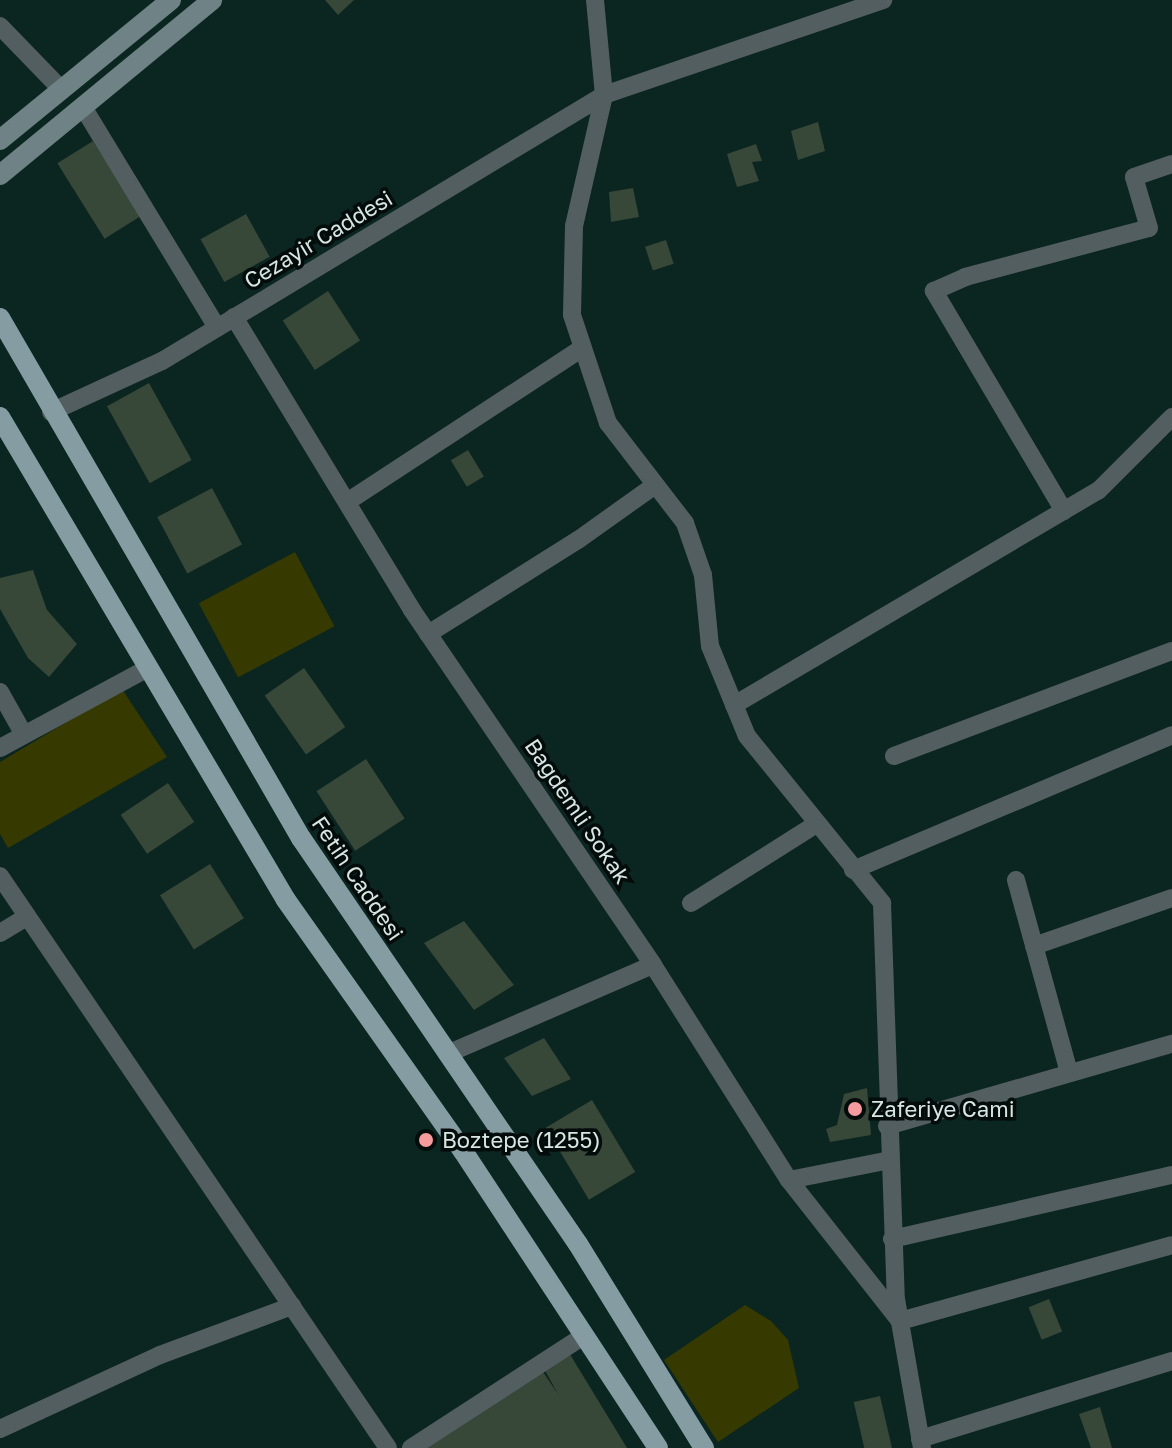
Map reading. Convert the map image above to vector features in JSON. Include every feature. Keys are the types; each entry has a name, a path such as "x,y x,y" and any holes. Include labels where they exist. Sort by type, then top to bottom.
{"main road":[{"path":"4,135 171,0"},
{"path":"0,175 212,0"},
{"path":"0,187 25,155"},
{"name":"Fetih Caddesi","path":"1,318 51,412 301,838 578,1244 704,1448"},
{"path":"0,417 8,444 148,668 286,900 585,1335 658,1448"}],"street":[{"path":"595,0 604,95 574,226 572,315 608,423 685,523 699,562 710,646 747,736 815,825 882,903 892,1239 900,1321 921,1443 1172,1361"},
{"name":"Cezayir Caddesi","path":"51,412 162,361 604,95 883,0"},
{"path":"0,26 62,90"},
{"path":"83,107 217,327"},
{"path":"1064,511 934,291 965,277 1149,228 1134,177 1172,164"},
{"name":"Bağdemli Sokak","path":"234,317 428,634 653,965 789,1180 900,1321"},
{"path":"347,502 582,348"},
{"path":"734,705 1098,491 1172,417"},
{"path":"428,634 578,540 655,485"},
{"path":"894,756 1172,651"},
{"path":"0,748 148,668"},
{"path":"0,692 23,733"},
{"path":"853,870 1172,735"},
{"path":"691,903 815,825"},
{"path":"0,876 25,918 388,1448"},
{"path":"1016,880 1069,1073"},
{"path":"1034,946 1172,898"},
{"path":"0,933 25,918"},
{"path":"447,1054 653,965"},
{"path":"887,1126 1172,1044"},
{"path":"789,1180 890,1160"},
{"path":"892,1239 1172,1175"},
{"path":"900,1321 1172,1245"},
{"path":"0,1429 160,1355 292,1306"},
{"path":"411,1448 585,1335"}],"green space":[{"path":"295,552 334,626 238,677 199,603"},
{"path":"122,689 167,757 8,848 0,834 0,762"},
{"path":"745,1305 771,1321 788,1340 799,1388 718,1442 664,1360"}],"building":[{"path":"325,0 354,0 338,15"},
{"path":"818,122 825,151 798,160 791,131"},
{"path":"93,141 140,216 105,239 57,163"},
{"path":"756,144 762,161 752,162 759,181 737,187 727,154"},
{"path":"633,188 639,217 611,222 609,192"},
{"path":"246,214 270,257 224,282 201,239"},
{"path":"666,240 674,264 653,271 645,247"},
{"path":"328,291 360,340 315,370 283,320"},
{"path":"149,383 192,460 150,483 107,406"},
{"path":"468,450 484,477 467,487 451,460"},
{"path":"212,488 242,545 187,574 157,517"},
{"path":"33,570 47,610 77,644 49,677 28,658 0,609 0,578"},
{"path":"304,668 345,727 306,755 265,696"},
{"path":"366,759 405,819 355,851 317,791"},
{"path":"168,783 194,822 147,854 121,815"},
{"path":"210,864 244,918 194,950 160,895"},
{"path":"464,921 514,985 474,1010 424,943"},
{"path":"544,1038 571,1079 532,1096 504,1058"},
{"name":"Zaferiye Cami","path":"867,1088 871,1135 830,1142 826,1129 837,1125 844,1094"},
{"path":"592,1100 635,1172 589,1200 546,1128"},
{"path":"1049,1299 1062,1331 1042,1340 1029,1307"},
{"path":"568,1351 627,1448 415,1448 539,1366 558,1394 543,1367"},
{"path":"880,1396 892,1448 864,1448 854,1402"},
{"path":"1100,1407 1112,1448 1091,1448 1079,1414"}],"place":[{"name":"Zaferiye Cami","path":"855,1109"},
{"name":"Boztepe (1255)","path":"426,1140"}]}
